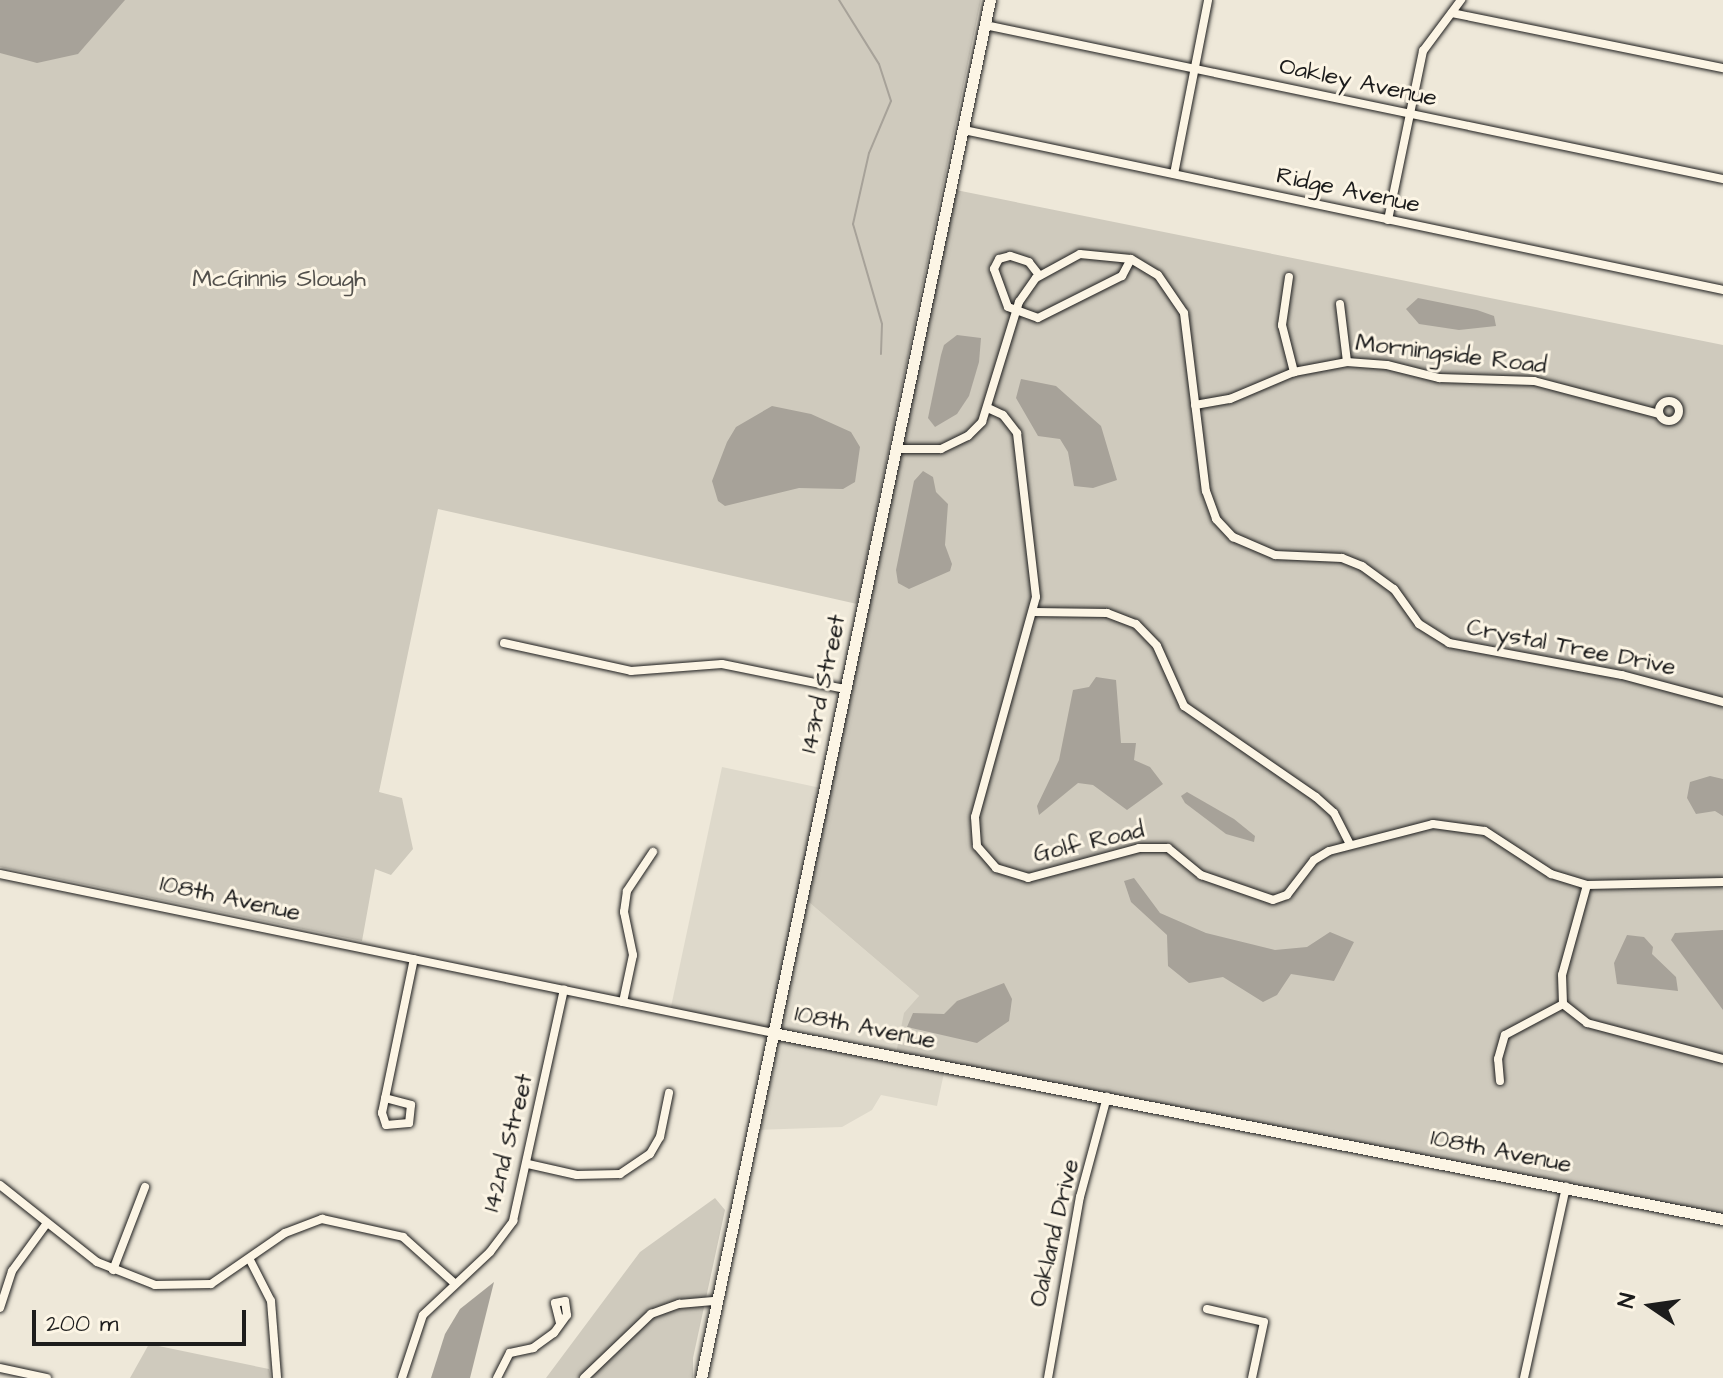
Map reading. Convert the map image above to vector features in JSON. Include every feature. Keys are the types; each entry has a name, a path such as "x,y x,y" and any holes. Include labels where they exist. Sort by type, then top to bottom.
{"main road":[{"name":"143rd Street","path":"701,1378 990,0"},
{"name":"108th Avenue","path":"773,1033 1723,1219"}],"street":[{"path":"1174,174 1208,0"},
{"path":"1388,220 1428,40 1461,0"},
{"path":"1452,13 1723,68"},
{"name":"Oakley Avenue","path":"985,25 1723,179"},
{"name":"Ridge Avenue","path":"964,130 1723,290"},
{"path":"897,449 924,452 956,444 990,409 1015,313 1039,275 1080,254 1131,259 1122,276 1048,317 1015,313 1004,302 996,264 1005,256 1023,259 1039,275"},
{"name":"Crystal Tree Drive","path":"1131,259 1158,275 1184,313 1210,506 1225,530 1244,545 1275,555 1342,558 1362,566 1394,589 1419,624 1449,643 1622,675 1723,702"},
{"path":"1289,277 1282,325 1294,372"},
{"path":"1340,304 1347,362"},
{"name":"Morningside Road","path":"1195,405 1230,399 1294,372 1347,362 1387,365 1439,378 1534,381 1659,414"},
{"name":"Golf Road","path":"990,409 1003,415 1017,433 1034,612 975,817 977,846 996,868 1028,878 1139,848 1168,848 1201,875 1273,900 1296,887 1314,860 1349,843 1433,824 1471,827 1506,841 1551,874 1587,885 1723,882"},
{"path":"1034,612 1107,613 1136,624 1157,646 1184,706 1316,797 1334,813 1349,843"},
{"path":"504,643 631,671 664,672 707,664 733,665 845,689"},
{"path":"623,1002 633,955 624,912 627,891 653,852"},
{"name":"108th Avenue","path":"0,874 773,1033"},
{"path":"1587,885 1562,975 1563,1004 1587,1023 1723,1059"},
{"path":"385,1098 414,959"},
{"name":"142nd Street","path":"402,1378 417,1326 453,1282 502,1237 520,1201 564,990"},
{"path":"1500,1081 1498,1059 1505,1035 1563,1004"},
{"path":"528,1164 577,1175 620,1174 650,1154 660,1137 669,1093"},
{"name":"Oakland Drive","path":"1048,1378 1080,1197 1107,1097"},
{"path":"0,1185 113,1270 155,1285 195,1288 227,1277 302,1225 345,1220 403,1237 453,1282"},
{"path":"113,1270 145,1187"},
{"path":"1524,1378 1566,1187"},
{"path":"0,1308 12,1271 47,1223"},
{"path":"250,1260 271,1301 277,1378"},
{"path":"584,1378 651,1314 679,1304 716,1301"},
{"path":"1207,1309 1264,1322 1252,1378"},
{"path":"497,1378 510,1353 544,1341 560,1323"},
{"path":"0,1368 47,1378"}],"shaded area":[{"path":"0,0 125,0 78,54 37,63 0,53"},
{"path":"1418,298 1494,316 1496,326 1459,330 1419,324 1406,309"},
{"path":"957,335 981,338 979,362 969,396 957,414 935,427 928,418 941,355 944,345"},
{"path":"1021,379 1056,386 1101,426 1117,480 1093,488 1074,486 1068,452 1060,439 1038,436 1016,398"},
{"path":"772,406 811,414 851,432 860,447 855,482 843,489 799,488 725,506 718,501 712,481 727,442 736,427"},
{"path":"923,471 933,477 936,492 948,504 945,545 952,564 950,571 909,589 898,583 896,570 914,481"},
{"path":"1096,677 1116,680 1121,743 1136,743 1134,760 1150,767 1163,784 1127,810 1093,785 1078,783 1039,815 1037,806 1059,760 1073,690 1089,687"},
{"path":"722,767 821,788 769,1031 670,1010"},
{"path":"1710,776 1723,779 1723,816 1715,811 1696,814 1687,798 1690,782"},
{"path":"1187,792 1234,819 1255,836 1254,842 1226,834 1185,803 1181,796"},
{"path":"1134,878 1160,913 1206,933 1275,950 1307,947 1330,932 1354,942 1334,981 1291,974 1277,995 1263,1002 1223,977 1189,983 1168,966 1167,935 1131,902 1124,881"},
{"path":"804,898 919,996 896,1054 776,1031"},
{"path":"1723,930 1723,1010 1671,940 1675,933"},
{"path":"1627,935 1644,937 1653,947 1652,954 1676,977 1678,991 1617,984 1614,963"},
{"path":"1004,983 1012,999 1009,1021 977,1043 907,1027 913,1013 944,1014 957,1001"},
{"path":"775,1036 945,1068 937,1106 881,1095 872,1110 842,1127 755,1130"},
{"path":"494,1282 470,1378 431,1378 445,1334 460,1309"}],"green space":[{"name":"McGinnis Slough","path":"0,0 981,0 857,604 438,509 379,792 402,798 413,849 391,875 375,869 362,941 0,867"},
{"path":"956,190 1723,345 1723,1218 896,1054 904,1013 919,996 804,898"},
{"path":"715,1198 725,1210 693,1358 693,1378 546,1378 640,1252"},
{"path":"149,1344 269,1369 271,1378 130,1378"}],"waterway":[{"path":"839,0 879,64 891,101 869,153 853,224 882,324 881,354"}]}
